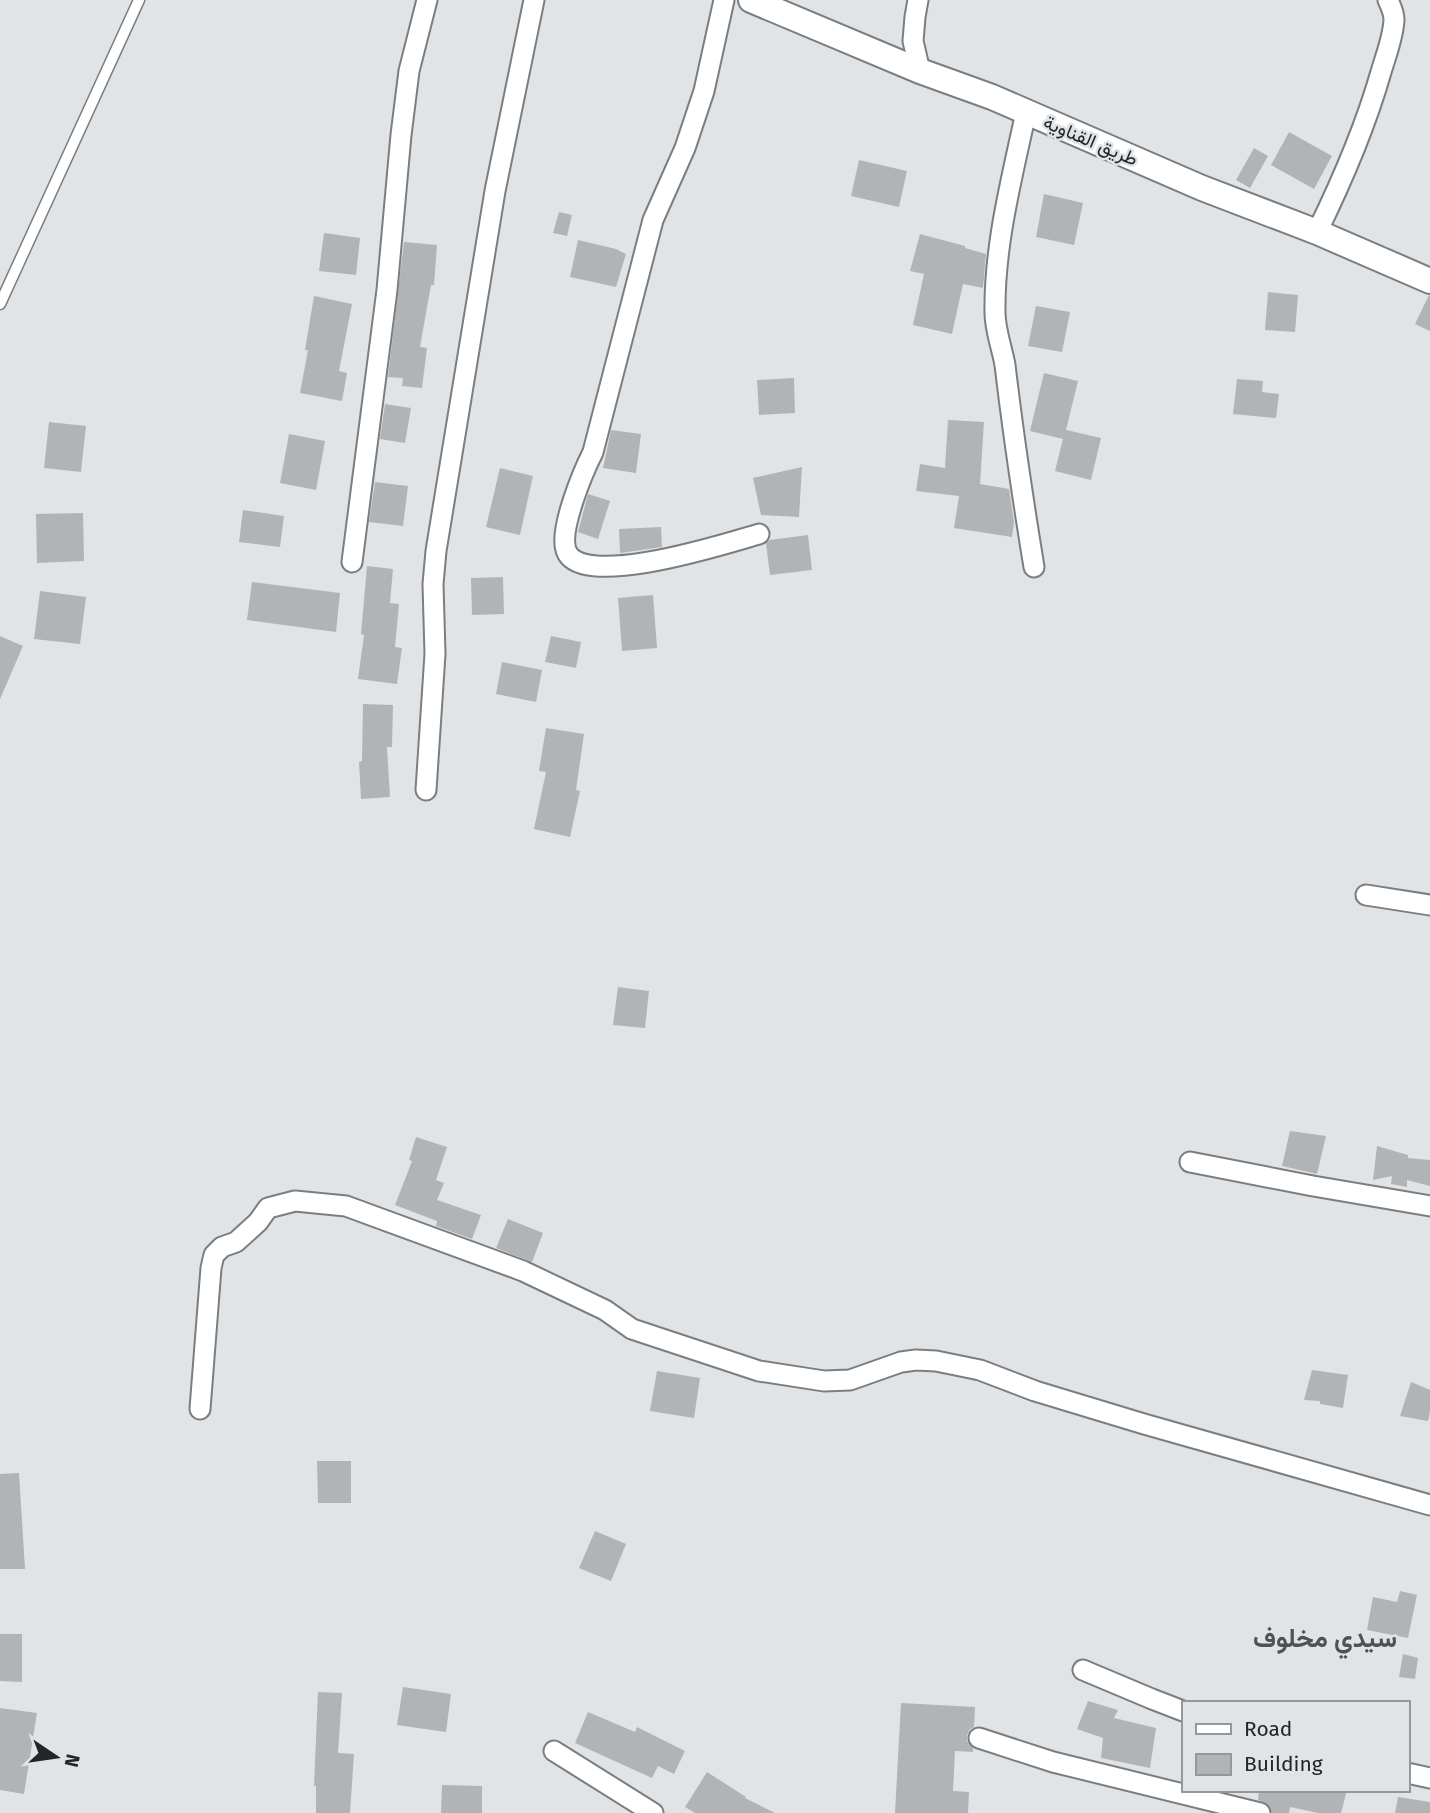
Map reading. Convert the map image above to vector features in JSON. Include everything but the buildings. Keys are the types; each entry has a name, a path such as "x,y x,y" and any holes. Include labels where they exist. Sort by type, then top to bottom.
{"street":[{"path":"352,562 387,290 409,71 426,0"},
{"path":"426,790 435,654 433,584 436,551 495,191 534,0"},
{"path":"724,0 704,91 685,148 653,220 593,452 580,478 566,528 565,548 572,561 583,565 617,566 652,563 759,534"},
{"name":"طريق القناوية","path":"751,0 920,71 992,97 1202,188 1317,232 1430,281"},
{"path":"918,0 913,41 920,71"},
{"path":"1317,232 1369,114 1394,20 1388,0"},
{"path":"1026,112 998,257 995,315 1034,567"},
{"path":"1366,895 1430,905"},
{"path":"1190,1162 1430,1206"},
{"path":"200,1409 214,1255 222,1247 236,1242 258,1223 268,1208 295,1201 346,1206 510,1266 606,1310 632,1329 759,1371 824,1381 850,1380 901,1362 936,1361 980,1370 1035,1391 1144,1424 1430,1505"},
{"path":"1083,1670 1182,1711"},
{"path":"979,1738 1053,1762 1260,1813"},
{"path":"554,1751 653,1813"},
{"path":"1409,1773 1430,1778"}],"lane":[{"path":"0,304 139,0"}],"district":[{"name":"سيدي مخلوف","path":"1325,1638"}]}
